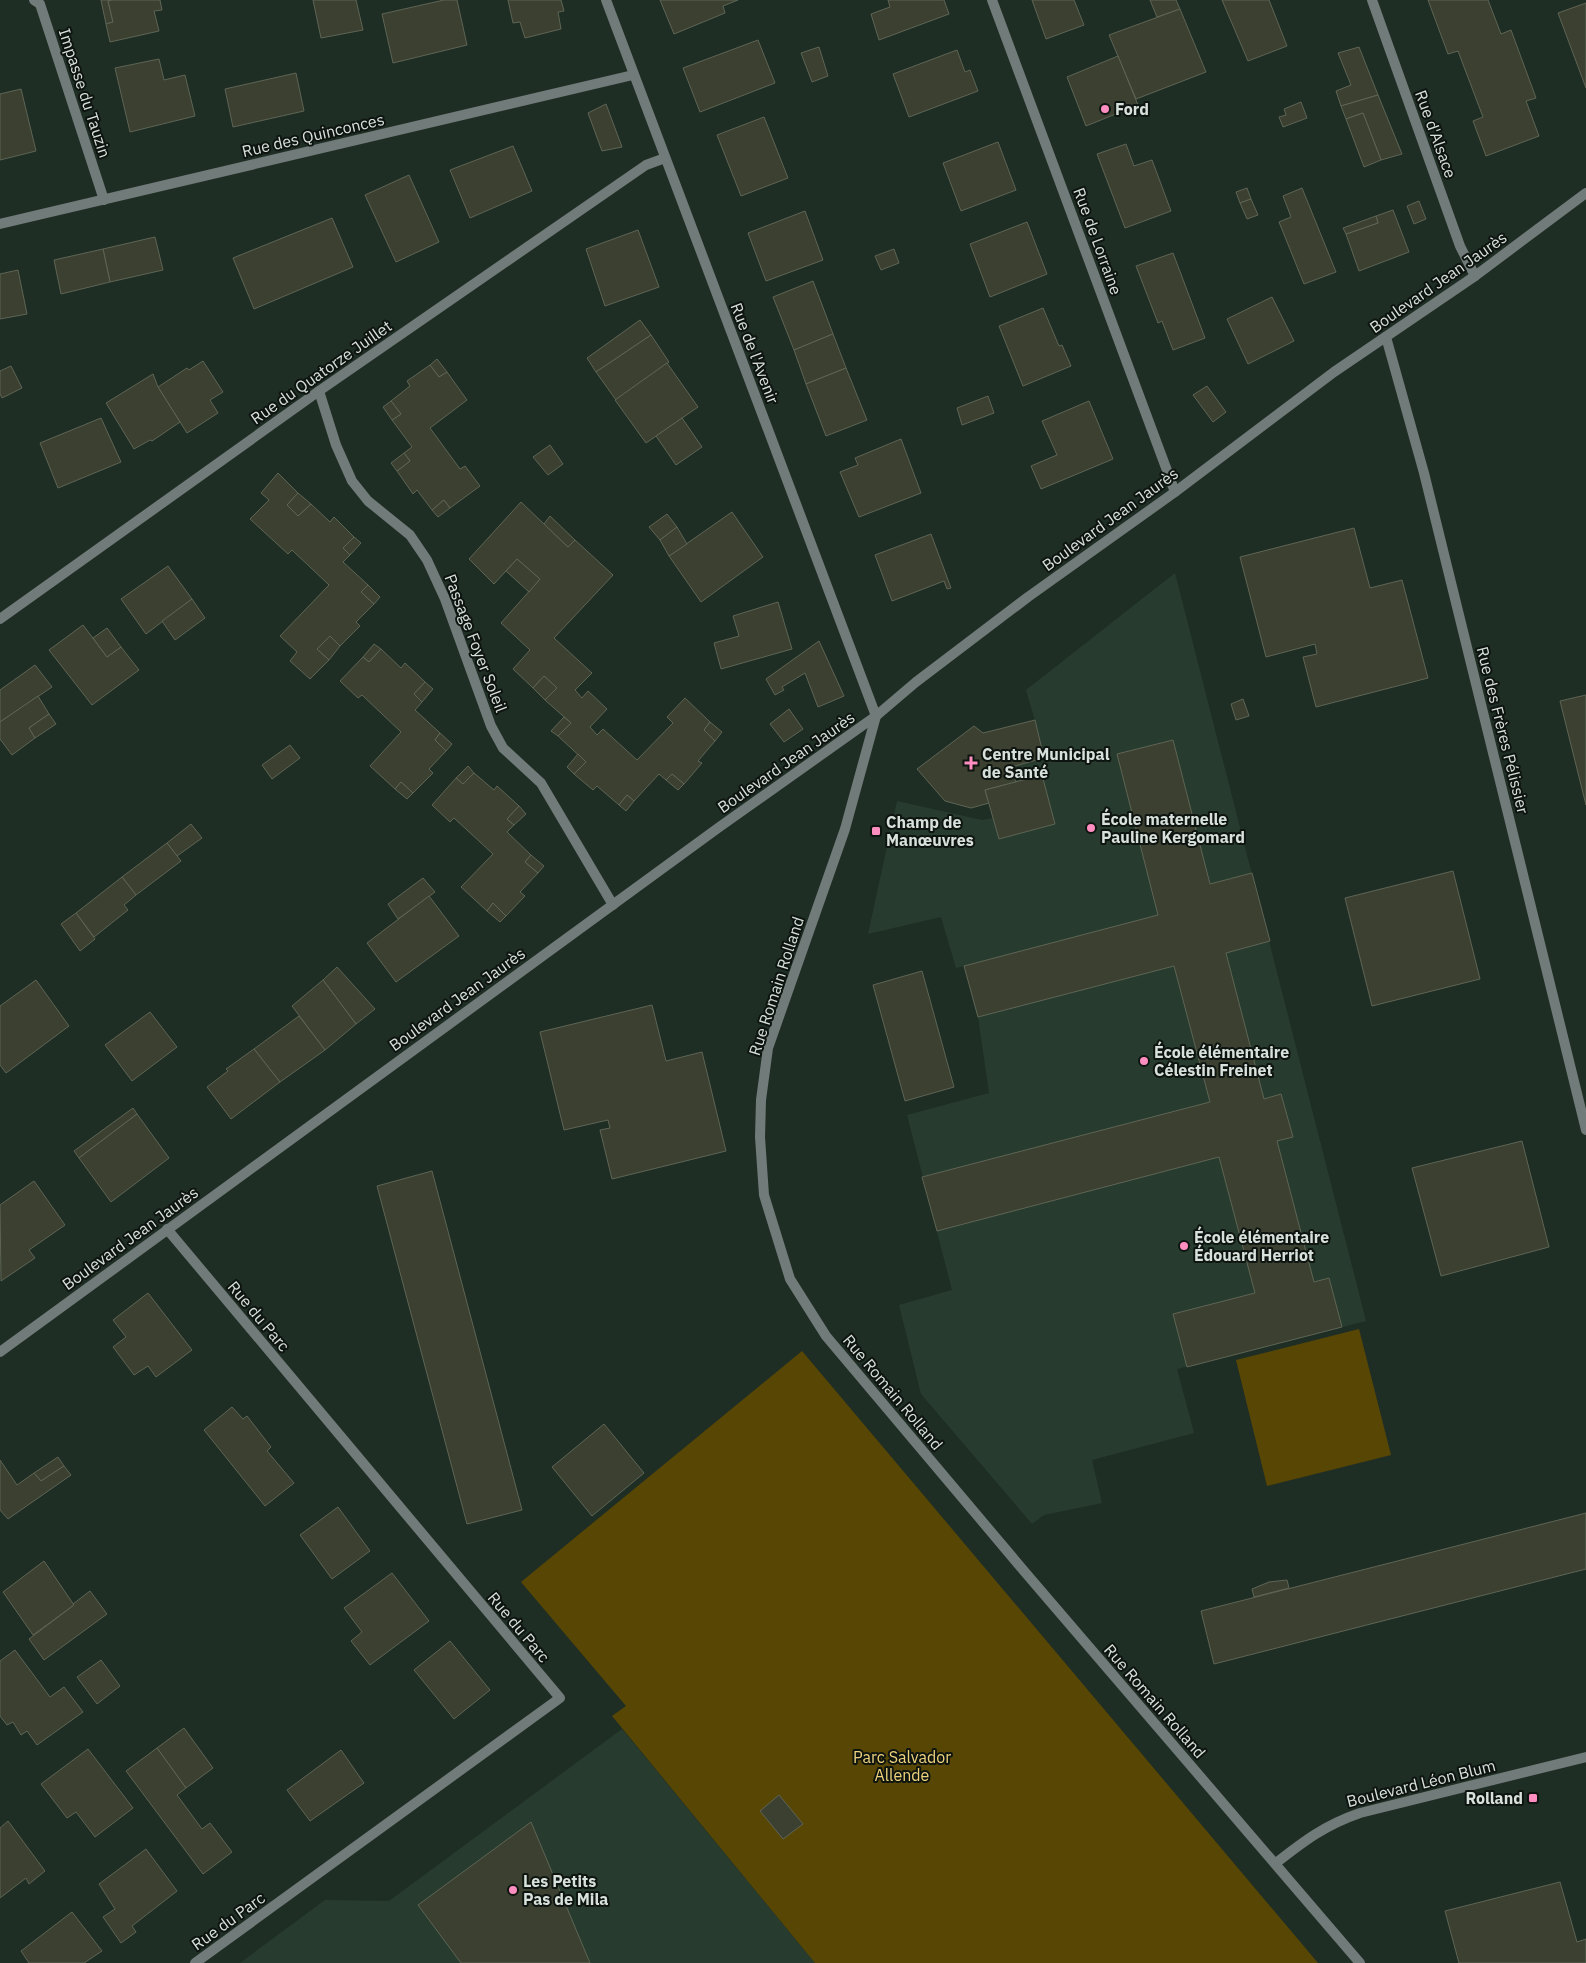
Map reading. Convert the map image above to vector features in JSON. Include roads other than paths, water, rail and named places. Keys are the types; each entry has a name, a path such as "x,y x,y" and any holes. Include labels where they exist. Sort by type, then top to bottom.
{"street":[{"name":"Impasse du Tauzin","path":"34,0 40,4 104,200"},
{"name":"Rue de l'Avenir","path":"606,0 876,716"},
{"name":"Rue de Lorraine","path":"992,0 1175,492"},
{"name":"Rue d'Alsace","path":"1372,0 1460,246 1476,276"},
{"name":"Rue des Quinconces","path":"0,224 633,74"},
{"name":"Rue du Quatorze Juillet","path":"0,619 319,391 646,165 665,158"},
{"name":"Boulevard Jean Jaurès","path":"0,1352 612,905 876,716 916,682 1028,597 1175,492 1334,372 1476,276 1586,193"},
{"name":"Rue des Frères Pélissier","path":"1386,337 1424,473 1586,1130"},
{"name":"Passage Foyer Soleil","path":"319,391 336,445 352,481 368,501 410,536 427,560 445,599 491,726 503,748 541,783 612,905"},
{"name":"Rue Romain Rolland","path":"876,716 845,829 768,1048 761,1100 760,1137 764,1195 790,1279 826,1336 1360,1963"},
{"name":"Rue du Parc","path":"167,1229 560,1698 195,1963"},
{"name":"Boulevard Léon Blum","path":"1276,1863 1319,1831 1336,1821 1360,1813 1586,1757"}],"place":[{"name":"Ford","path":"1105,109"},
{"name":"Centre Municipal de Santé","path":"971,763"},
{"name":"École maternelle Pauline Kergomard","path":"1091,828"},
{"name":"Champ de Manœuvres","path":"876,831"},
{"name":"École élémentaire Célestin Freinet","path":"1144,1061"},
{"name":"École élémentaire Édouard Herriot","path":"1184,1246"},
{"name":"Rolland","path":"1533,1798"},
{"name":"Les Petits Pas de Mila","path":"513,1890"}],"park label":[{"name":"Parc Salvador Allende","path":"902,1766"}]}
